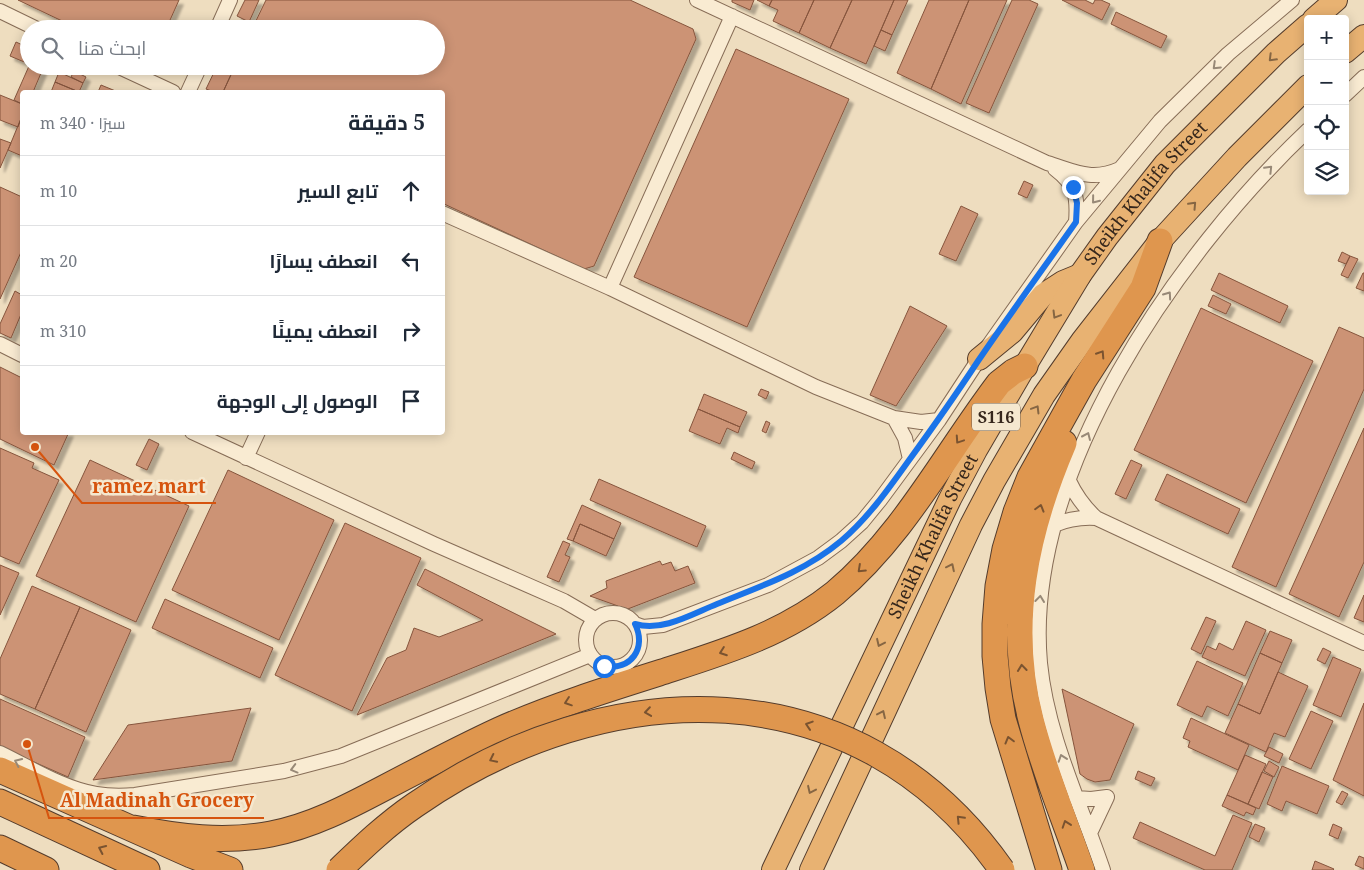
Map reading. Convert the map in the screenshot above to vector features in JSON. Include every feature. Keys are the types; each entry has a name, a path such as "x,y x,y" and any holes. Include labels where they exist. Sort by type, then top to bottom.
{"highway":[{"path":"1319,15 1336,0"},
{"name":"Sheikh Khalifa Street","path":"774,870 950,499 976,450 1080,275 1129,207 1165,164 1304,29"},
{"path":"1349,49 1364,36"},
{"name":"Sheikh Khalifa Street","path":"811,870 949,570 994,481 1059,373 1160,240 1237,157 1304,90"},
{"path":"1049,870 1003,719 995,656 995,624 1000,576 1005,549 1016,512 1030,477 1084,380 1143,288 1160,240"},
{"path":"979,360 1012,332 1043,295 1063,282 1080,275"},
{"path":"133,828 203,839 236,839 304,826 336,813 499,730 558,706 720,653 763,637 781,628 823,602 865,566 896,530 999,383 1012,372 1025,366"},
{"path":"1082,870 1038,744 1031,718 1022,667 1020,603 1033,530 1044,495 1076,412 1084,380"},
{"path":"339,870 370,841 414,806 439,789 492,760 547,737 605,720 653,711 692,708 749,712 777,717 805,724 859,745 892,764 931,792 973,832 1002,870"},
{"path":"0,770 230,870"},
{"path":"0,802 147,870"},
{"path":"0,848 46,870"}],"street":[{"path":"221,20 230,0"},
{"path":"697,0 1047,163 1086,176 1104,175 1120,169"},
{"path":"635,624 640,642 636,654 628,662 616,667 604,666 590,655 586,636 595,619 605,614 616,613 627,617 635,624 643,627 663,625 768,585 818,558 862,522 939,420 1076,222 1160,120 1228,54 1292,0"},
{"path":"0,11 20,21"},
{"path":"610,288 732,16"},
{"path":"137,75 170,90"},
{"path":"189,90 196,75"},
{"path":"1349,91 1364,77"},
{"path":"1102,870 1058,746 1050,717 1040,664 1039,612 1047,555 1054,525 1079,453 1098,410 1162,303 1198,252 1233,209 1304,134"},
{"path":"1047,163 1063,175 1073,187 1077,203 1076,222"},
{"path":"445,214 610,288 816,387 894,418 921,422 939,420"},
{"path":"0,344 20,354"},
{"path":"894,418 905,438 910,459"},
{"path":"198,435 434,544 564,601 595,619"},
{"path":"246,458 257,435"},
{"path":"1069,481 1075,495 1096,518 1364,643"},
{"path":"1054,525 1082,517 1096,518"},
{"path":"0,753 70,786 97,794 116,796 135,795 284,771 340,756 590,655"},
{"path":"1076,798 1107,797 1090,832"}],"building":[{"path":"18,0 179,0 170,20 60,20"},
{"path":"245,0 259,0 250,20 237,16"},
{"path":"266,0 630,0 693,29 696,39 594,266 584,269 445,204 445,90 224,90 231,75 445,75 445,20 256,20"},
{"path":"732,0 754,0 750,10 732,2"},
{"path":"757,0 772,0 769,6"},
{"path":"772,0 814,0 799,33 773,21 778,10 769,6"},
{"path":"814,0 852,0 830,48 799,33"},
{"path":"852,0 894,0 866,64 830,48"},
{"path":"894,0 908,0 892,35 881,30"},
{"path":"929,0 969,0 931,89 897,73"},
{"path":"969,0 1007,0 961,104 931,89"},
{"path":"1012,0 1029,0 1038,4 989,113 966,103"},
{"path":"1062,0 1085,0 1093,4 1095,0 1101,0 1110,4 1102,20"},
{"path":"1116,12 1167,36 1161,48 1111,24"},
{"path":"881,30 892,35 885,51 874,46"},
{"path":"16,42 20,44 20,60 10,56"},
{"path":"736,49 849,99 747,327 634,277"},
{"path":"25,75 40,75 34,90 20,90 20,103 14,100"},
{"path":"58,75 66,75 83,83 80,90 74,90 55,82"},
{"path":"72,75 82,75 86,77 83,83 71,77"},
{"path":"213,75 231,75 224,90 206,89"},
{"path":"55,82 74,90 52,90"},
{"path":"101,85 113,90 99,90"},
{"path":"0,95 20,103 20,122 18,127 0,120"},
{"path":"20,121 20,155 8,150"},
{"path":"0,139 11,143 0,168"},
{"path":"1024,181 1033,185 1027,198 1018,194"},
{"path":"0,187 20,196 20,254 0,299"},
{"path":"961,206 978,214 956,261 939,254"},
{"path":"1342,252 1350,256 1346,264 1338,261"},
{"path":"1350,256 1358,259 1348,278 1341,275"},
{"path":"1219,273 1288,306 1280,323 1211,290"},
{"path":"1364,273 1364,291 1356,288"},
{"path":"15,291 20,294 20,317 11,338 0,333 0,324"},
{"path":"1213,295 1231,304 1226,314 1208,306"},
{"path":"910,306 947,326 896,406 870,395"},
{"path":"1201,308 1313,361 1246,503 1134,450"},
{"path":"1339,327 1364,338 1364,389 1276,587 1232,567"},
{"path":"0,367 20,377 20,435 68,435 54,465 0,439"},
{"path":"761,389 769,392 766,399 758,395"},
{"path":"704,394 747,412 740,427 698,409"},
{"path":"698,409 740,427 738,433 727,428 720,444 689,431"},
{"path":"766,421 770,423 766,433 762,431"},
{"path":"1364,428 1364,562 1339,617 1289,594"},
{"path":"149,439 159,444 147,470 136,465"},
{"path":"0,448 34,463 32,468 59,480 19,564 0,556"},
{"path":"734,452 755,462 752,469 731,459"},
{"path":"90,460 189,506 136,622 36,576"},
{"path":"1131,460 1142,465 1126,499 1115,494"},
{"path":"228,470 334,520 279,640 172,590"},
{"path":"1167,474 1240,509 1228,534 1155,500"},
{"path":"599,479 706,526 697,547 590,500"},
{"path":"582,505 621,523 614,539 580,524 573,541 567,539"},
{"path":"345,523 421,558 352,711 275,675"},
{"path":"580,524 614,539 606,556 573,541"},
{"path":"563,541 570,544 565,555 570,557 559,582 547,577"},
{"path":"660,561 662,565 671,562 675,571 688,566 695,583 620,612 618,606 590,596 607,588 606,581"},
{"path":"0,565 19,573 0,615"},
{"path":"425,569 556,634 357,715 387,658 406,650 414,628 439,637 483,620 417,585"},
{"path":"32,586 80,607 35,709 0,694 0,659"},
{"path":"1364,595 1364,622 1354,618"},
{"path":"165,599 273,648 260,678 152,628"},
{"path":"80,607 131,630 86,732 35,709"},
{"path":"1206,617 1216,621 1201,654 1191,649"},
{"path":"1246,621 1266,630 1245,676 1202,657 1207,646 1216,650 1219,643 1233,650"},
{"path":"1270,631 1292,640 1282,663 1260,653"},
{"path":"1323,648 1331,652 1325,664 1317,660"},
{"path":"1260,653 1282,663 1260,714 1238,704"},
{"path":"1333,657 1361,669 1341,717 1313,705"},
{"path":"1197,661 1243,683 1228,716 1207,706 1202,717 1177,705"},
{"path":"1278,672 1308,686 1285,737 1274,733 1266,752 1225,733 1238,704 1260,714"},
{"path":"1062,689 1134,724 1110,780 1095,782 1080,774"},
{"path":"0,699 85,737 68,777 0,747"},
{"path":"1364,703 1364,796 1333,780"},
{"path":"251,708 232,761 93,780 128,725"},
{"path":"1311,711 1333,721 1311,769 1289,759"},
{"path":"1191,718 1249,745 1238,770 1188,747 1190,741 1183,738"},
{"path":"1269,747 1283,754 1279,763 1264,756"},
{"path":"1245,755 1266,764 1248,804 1227,795"},
{"path":"1269,761 1279,767 1274,777 1264,771"},
{"path":"1282,766 1329,786 1317,814 1286,801 1282,811 1267,804"},
{"path":"1138,771 1155,778 1151,786 1135,779"},
{"path":"1262,772 1273,777 1259,809 1248,804"},
{"path":"1342,791 1348,794 1342,805 1336,802"},
{"path":"1227,795 1256,808 1253,815 1246,812 1244,816 1222,806"},
{"path":"1233,815 1252,823 1232,870 1205,870 1133,838 1140,822 1215,856"},
{"path":"1255,824 1265,828 1259,842 1249,837"},
{"path":"1333,824 1342,828 1338,839 1329,835"},
{"path":"1359,856 1364,858 1364,869 1355,865"},
{"path":"1315,861 1334,869 1312,870"}],"place":[{"name":"ramez mart","path":"35,447"},
{"name":"Al Madinah Grocery","path":"27,744"}],"route":[{"path":"604,666 616,667 622,665 636,654 640,642 635,624 643,627 663,625 768,585 818,558 862,522 939,420 1076,222 1077,203 1073,187"}]}
